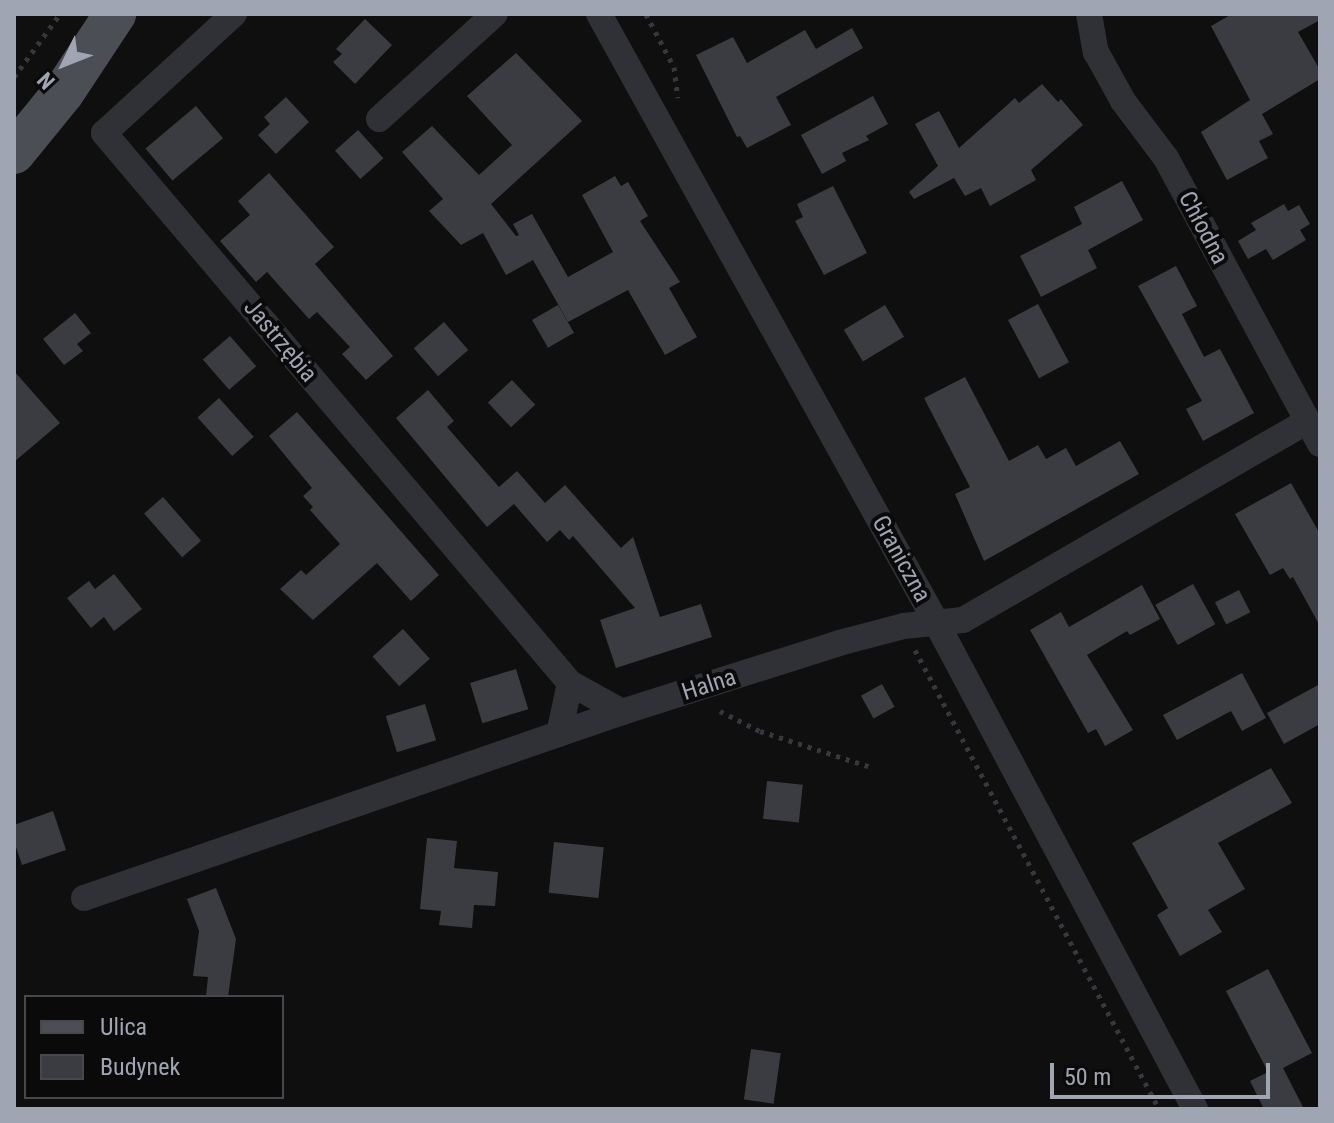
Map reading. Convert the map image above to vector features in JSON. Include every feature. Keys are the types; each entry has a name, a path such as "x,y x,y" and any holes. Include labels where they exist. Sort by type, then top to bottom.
{"main road":[{"path":"14,153 63,93 115,14"}],"street":[{"name":"Jastrzębia","path":"234,14 104,133 570,683 622,712"},
{"path":"379,119 495,14"},
{"name":"Graniczna","path":"599,14 936,622 1195,1109"},
{"name":"Chłodna","path":"1089,14 1096,52 1123,101 1166,158 1314,433"},
{"name":"Halna","path":"84,898 622,712 839,643 904,626 963,620 1314,433"},
{"path":"559,734 570,683"}],"path":[{"path":"14,77 60,14"},
{"path":"699,688 720,711 760,731 868,766"}],"building":[{"path":"1232,14 1320,14 1320,20 1298,32 1320,70 1320,79 1262,114 1273,134 1259,141 1268,158 1227,180 1201,132 1250,100 1211,26"},
{"path":"365,19 392,45 355,84 333,62 342,54 336,49"},
{"path":"852,28 863,48 776,97 791,125 747,148 740,136 737,137 696,55 733,37 747,63 805,30 816,49"},
{"path":"516,53 582,121 491,204 516,236 519,235 513,224 532,214 568,277 613,252 582,195 615,176 621,186 628,182 648,216 640,221 680,282 669,288 697,337 665,355 628,290 568,322 533,260 506,275 483,233 461,245 429,211 443,199 402,152 432,126 479,175 512,145 467,96"},
{"path":"1042,84 1058,102 1061,99 1083,125 1031,170 1036,180 990,206 981,188 965,196 954,178 914,199 909,192 938,166 915,124 939,111 959,148 1015,98 1019,103"},
{"path":"873,96 888,124 866,136 869,140 842,153 846,161 822,174 801,135"},
{"path":"286,97 309,122 276,154 258,135 270,124 264,117"},
{"path":"196,106 223,138 172,181 145,148"},
{"path":"358,130 383,158 360,179 335,151"},
{"path":"269,173 334,247 315,264 393,356 366,380 342,354 350,347 317,312 309,319 267,272 256,282 220,241 250,215 238,201"},
{"path":"1122,181 1143,220 1088,250 1097,268 1041,297 1020,256 1082,224 1074,207"},
{"path":"833,186 867,253 824,275 795,221 803,217 797,204"},
{"path":"1284,204 1288,211 1299,205 1310,224 1300,230 1306,240 1273,260 1266,249 1248,259 1238,241 1256,230 1251,223"},
{"path":"1176,266 1197,306 1182,314 1204,357 1220,349 1254,413 1203,441 1186,409 1202,401 1138,286"},
{"path":"1038,304 1069,362 1039,378 1008,320"},
{"path":"558,305 574,333 548,348 532,320"},
{"path":"885,305 904,337 863,361 844,330"},
{"path":"75,313 91,333 77,344 83,351 64,365 43,339"},
{"path":"444,322 468,350 438,376 414,348"},
{"path":"230,336 256,366 229,390 203,360"},
{"path":"14,371 60,423 14,462"},
{"path":"965,377 1009,461 1038,445 1046,459 1066,448 1076,466 1120,441 1139,474 984,561 955,494 970,487 924,398"},
{"path":"512,380 535,405 511,427 488,403"},
{"path":"428,390 454,421 447,427 499,487 517,471 545,503 565,485 621,548 633,537 660,617 701,604 712,637 616,668 600,620 635,608 573,536 569,540 560,530 547,542 514,504 487,527 396,418"},
{"path":"219,398 254,437 232,456 197,417"},
{"path":"297,412 439,575 411,601 377,563 313,620 280,589 301,570 306,575 340,544 310,510 313,507 303,496 312,488 269,436"},
{"path":"1291,483 1320,534 1320,626 1293,577 1290,579 1283,568 1270,575 1235,514"},
{"path":"163,497 201,541 182,557 144,513"},
{"path":"114,574 142,609 114,631 104,617 91,628 67,598 89,581 95,589"},
{"path":"1193,584 1215,624 1178,645 1155,605"},
{"path":"1142,585 1160,619 1130,635 1127,631 1087,655 1133,730 1105,746 1096,729 1088,733 1030,630 1061,612 1069,627"},
{"path":"1239,590 1250,612 1226,625 1215,602"},
{"path":"403,629 430,659 399,686 373,656"},
{"path":"516,669 528,709 482,723 470,683"},
{"path":"1242,673 1266,718 1242,731 1231,711 1177,740 1163,715"},
{"path":"882,684 895,707 874,718 861,696"},
{"path":"1320,684 1320,724 1284,744 1267,713"},
{"path":"425,704 436,740 397,752 386,716"},
{"path":"1271,768 1292,803 1218,843 1245,889 1208,910 1222,932 1180,956 1157,915 1168,908 1132,843"},
{"path":"767,781 803,785 799,823 763,819"},
{"path":"53,811 66,850 22,865 14,841 14,825"},
{"path":"427,838 457,841 454,868 498,872 495,906 474,905 472,928 439,925 441,911 420,909"},
{"path":"554,842 604,847 598,898 549,893"},
{"path":"216,888 236,939 228,995 206,995 208,977 193,976 199,931 187,899"},
{"path":"1268,969 1312,1053 1283,1068 1304,1109 1264,1109 1250,1081 1268,1072 1226,991"},
{"path":"751,1049 781,1053 774,1104 744,1100"}]}
